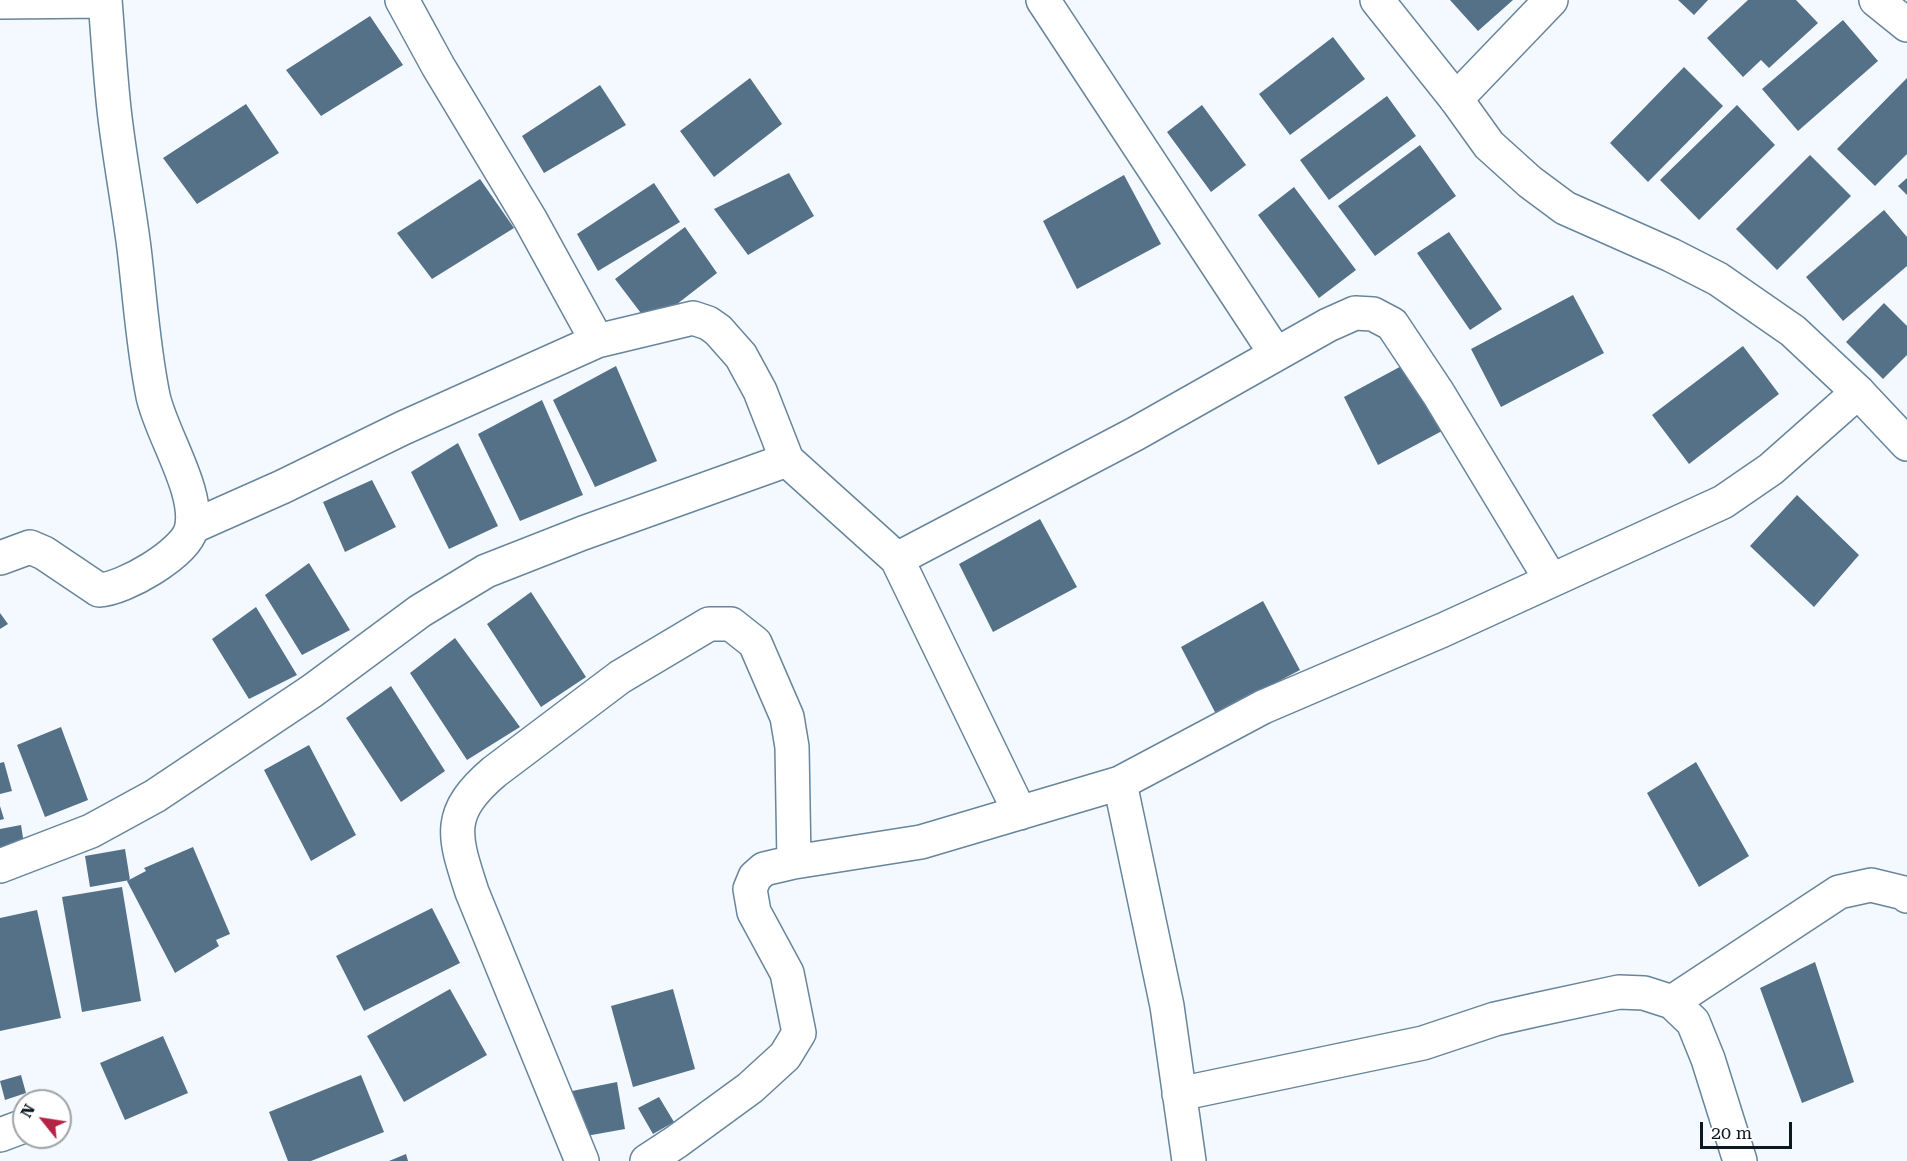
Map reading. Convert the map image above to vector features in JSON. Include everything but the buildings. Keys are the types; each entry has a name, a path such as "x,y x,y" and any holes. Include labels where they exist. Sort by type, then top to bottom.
{"street":[{"path":"0,2 105,0 114,109 134,248 145,355 155,407 192,503 192,527 188,537 179,548 148,570 109,590 99,590 44,553 30,547 0,558"},
{"path":"402,0 438,66 530,219 597,341"},
{"path":"1043,0 1276,354"},
{"path":"1377,0 1456,99 1489,145 1530,182 1565,208 1671,255 1718,279 1792,331 1858,392 1907,444"},
{"path":"1456,99 1551,0"},
{"path":"1876,0 1907,25"},
{"path":"897,559 1135,434 1328,325 1355,313 1373,314 1392,324 1438,393 1551,580"},
{"path":"192,527 282,487 403,428 597,341 693,318 708,323 718,330 741,356 760,391 787,460 897,559 1020,813"},
{"path":"647,1161 750,1088 785,1056 799,1034 787,973 754,912 750,889 755,877 764,869 794,862 921,842 1120,783 1263,707 1443,630 1723,502 1771,469 1858,392"},
{"path":"0,866 91,831 155,796 312,691 420,610 486,570 787,460"},
{"path":"582,1161 472,892 460,856 457,821 475,788 620,677 709,624 731,624 755,643 787,717 792,747 794,862"},
{"path":"1120,783 1167,1006 1189,1161"},
{"path":"1672,1002 1839,892 1871,885 1904,893 1907,896"},
{"path":"1179,1095 1423,1043 1495,1018 1619,992 1644,993 1672,1002 1693,1022 1708,1059 1740,1161"}]}
